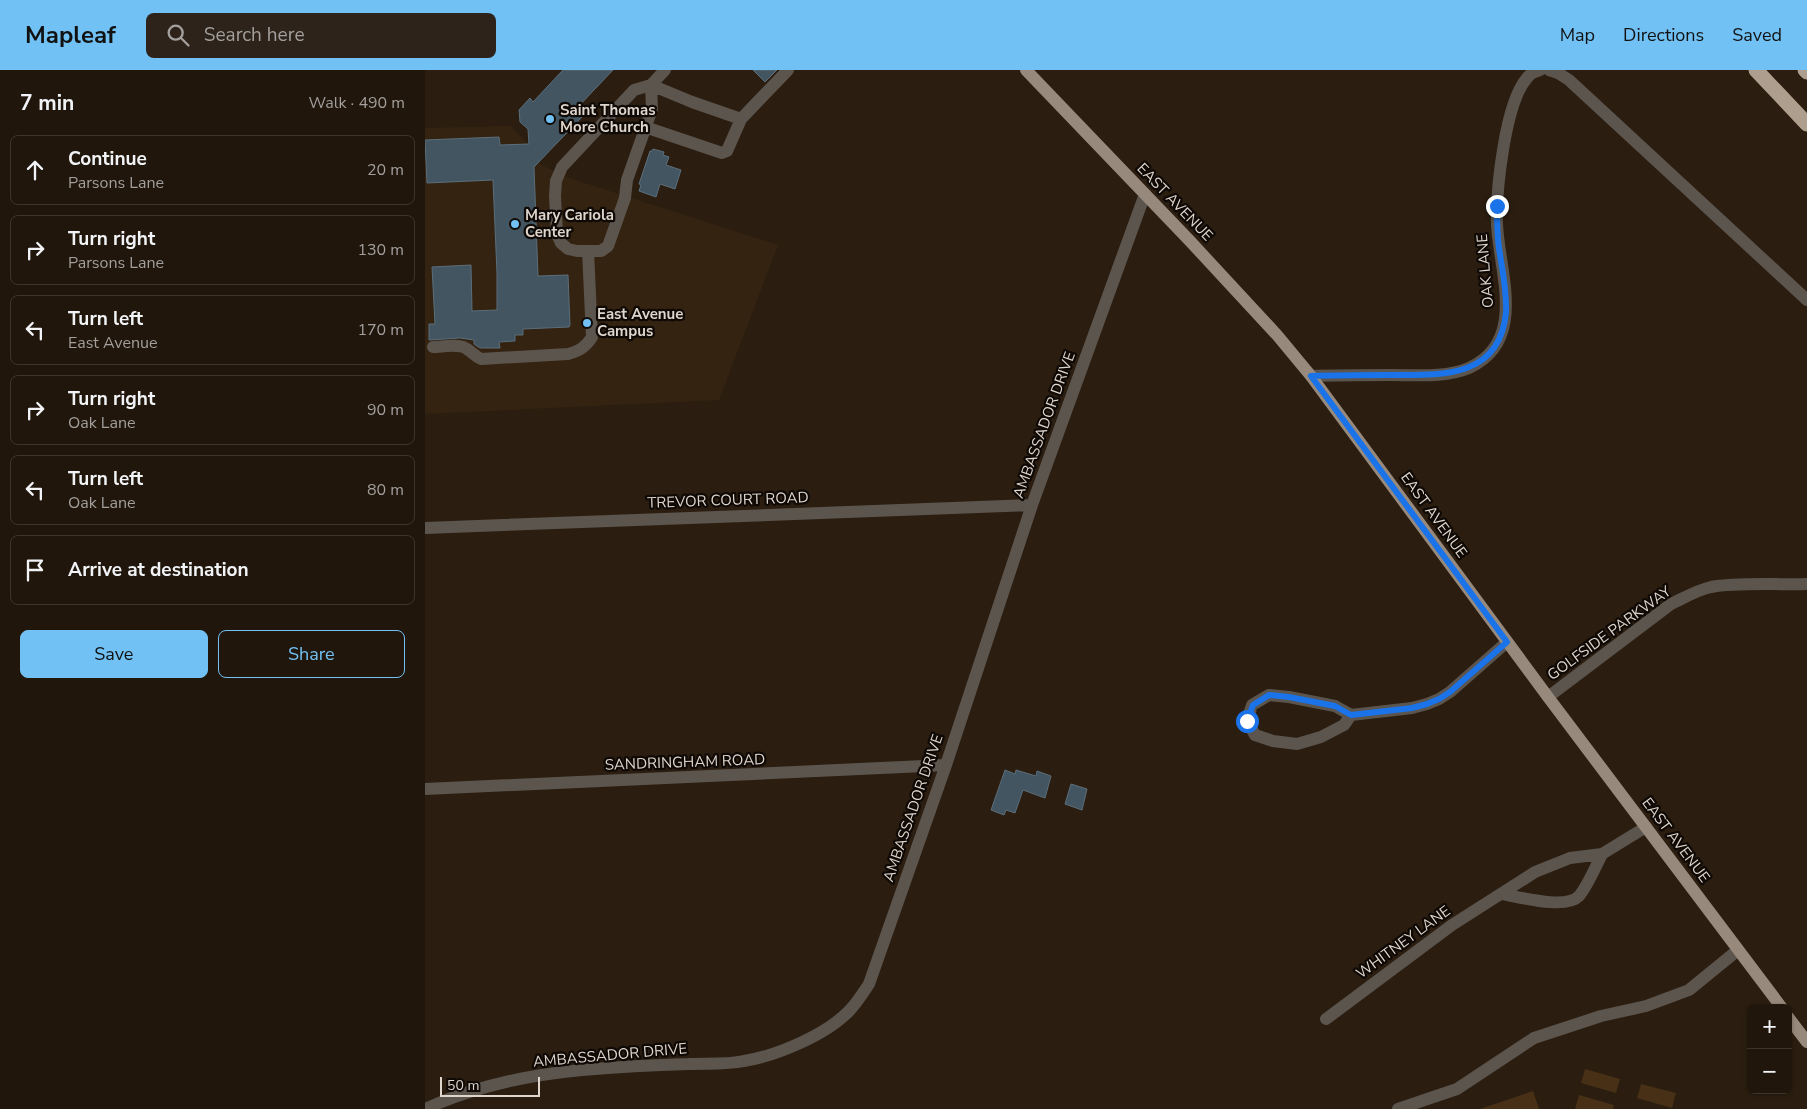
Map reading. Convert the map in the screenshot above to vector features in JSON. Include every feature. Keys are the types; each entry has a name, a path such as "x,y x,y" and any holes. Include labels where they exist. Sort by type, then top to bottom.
{"highway":[{"path":"1756,70 1807,124"}],"main road":[{"name":"EAST AVENUE","path":"1026,70 1258,314 1311,376 1507,642 1779,1004"},
{"path":"1792,1022 1807,1042"}],"street":[{"path":"651,85 652,109 627,180 625,198 608,246 601,251 568,249 561,243 557,234 555,196 557,181 563,167 634,90 651,85 665,70"},
{"path":"645,127 722,153 727,152 741,119 788,70"},
{"name":"OAK LANE","path":"1311,376 1438,375 1469,368 1483,360 1493,351 1503,333 1506,310 1506,291 1497,225 1501,173 1507,131 1512,108 1520,88 1533,72 1540,70"},
{"path":"1549,70 1569,80 1807,300"},
{"path":"651,85 741,119"},
{"name":"AMBASSADOR DRIVE","path":"425,1109 489,1086 550,1073 659,1065 741,1062 778,1053 823,1030 847,1012 869,984 946,766 1033,505 1145,194"},
{"path":"433,347 460,346 481,359 568,354 579,351 588,344 592,337 588,251"},
{"name":"TREVOR COURT ROAD","path":"425,528 1033,505"},
{"name":"GOLFSIDE PARKWAY","path":"1548,697 1671,604 1709,587 1725,585 1807,584"},
{"path":"1351,715 1344,725 1321,737 1297,744 1273,741 1255,735 1247,721 1253,705 1269,695 1327,704 1335,706 1351,715 1412,708 1439,699 1450,692 1507,642"},
{"name":"SANDRINGHAM ROAD","path":"425,789 946,766"},
{"name":"WHITNEY LANE","path":"1325,1019 1453,925 1519,882 1552,864 1570,858 1602,854 1646,827"},
{"name":"WHITNEY LANE","path":"1503,894 1560,903 1573,900 1579,895 1602,854"},
{"path":"1398,1109 1457,1089 1534,1038 1601,1016 1646,1006 1689,990 1738,950"}],"shaded area":[{"name":"East Avenue Campus","path":"510,126 529,144 530,163 538,163 563,176 778,245 719,400 425,414 425,128"},
{"path":"1585,1069 1620,1079 1616,1093 1581,1083"},
{"path":"1641,1084 1676,1093 1672,1108 1637,1098"},
{"path":"1533,1091 1539,1109 1480,1109"},
{"path":"1579,1095 1614,1105 1613,1109 1575,1109"}],"building":[{"name":"Mary Cariola Center","path":"563,70 613,70 576,109 583,116 534,167 538,276 568,275 570,325 569,327 523,329 523,335 515,335 515,341 499,342 500,348 480,348 474,344 474,340 460,338 429,340 429,324 435,324 432,267 471,265 472,311 497,310 497,273 493,180 427,183 425,140 499,137 500,145 529,144 528,129 520,122 519,110 530,98 533,102"},
{"path":"753,70 777,70 765,82"},
{"path":"653,149 664,152 663,155 669,157 666,165 681,170 675,189 660,184 656,197 639,191 641,185 639,184 650,151"},
{"path":"1005,770 1015,774 1016,770 1036,776 1037,771 1051,776 1045,798 1023,790 1015,813 1006,810 1004,815 991,810"},
{"path":"1071,784 1087,789 1082,810 1065,804"}],"place":[{"name":"Saint Thomas More Church","path":"550,119"},
{"name":"Mary Cariola Center","path":"515,224"},
{"name":"East Avenue Campus","path":"587,323"}],"route":[{"path":"1247,721 1253,705 1269,695 1312,700 1335,706 1351,715 1412,708 1427,704 1450,692 1507,642 1311,376 1438,375 1469,368 1488,356 1503,333 1506,310 1506,291 1499,246 1497,206"}]}
